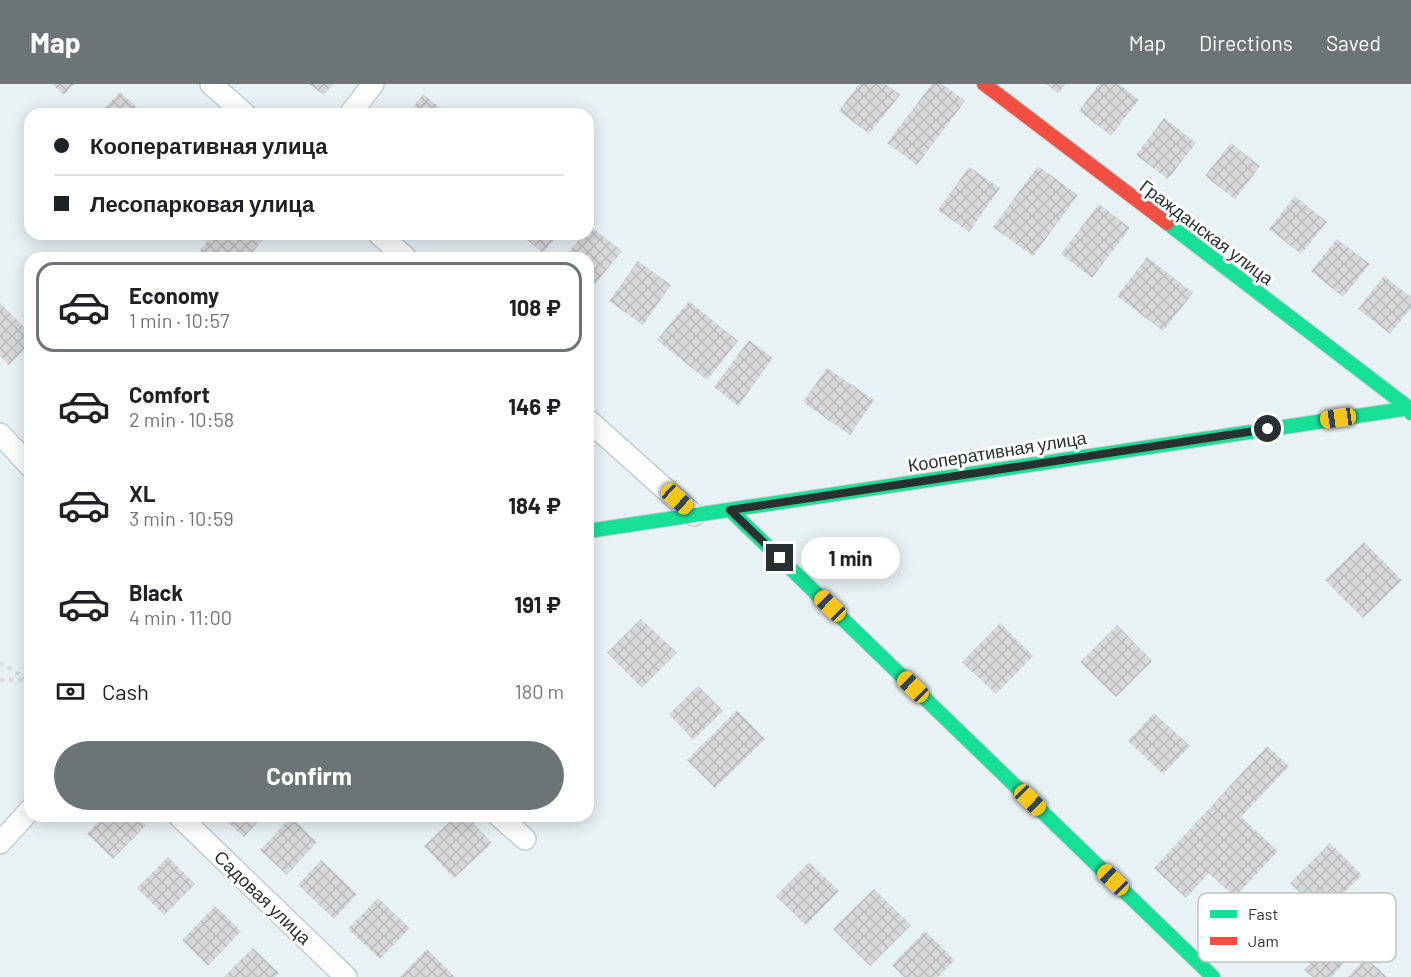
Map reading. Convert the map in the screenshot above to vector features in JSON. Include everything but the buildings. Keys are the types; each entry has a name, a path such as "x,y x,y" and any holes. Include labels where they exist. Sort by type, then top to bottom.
{"street":[{"path":"211,84 238,108"},
{"path":"355,108 373,84"},
{"name":"Гражданская улица","path":"984,84 1410,409"},
{"path":"386,240 399,252"},
{"name":"Кооперативная улица","path":"594,530 1410,409"},
{"path":"594,425 694,515"},
{"path":"0,434 24,460"},
{"path":"730,510 1213,977"},
{"path":"0,843 24,817"},
{"name":"Садовая улица","path":"185,822 346,977"},
{"path":"506,822 525,838"}],"path":[{"path":"0,663 24,678"},
{"path":"0,680 24,681"}],"traffic: fast":[{"path":"1167,223 1409,408 1411,413"},
{"path":"594,530 1411,408"},
{"path":"730,510 1213,977"}],"traffic: jam":[{"path":"984,84 1167,223"}],"route":[{"path":"780,558 730,510 1268,429"}]}
